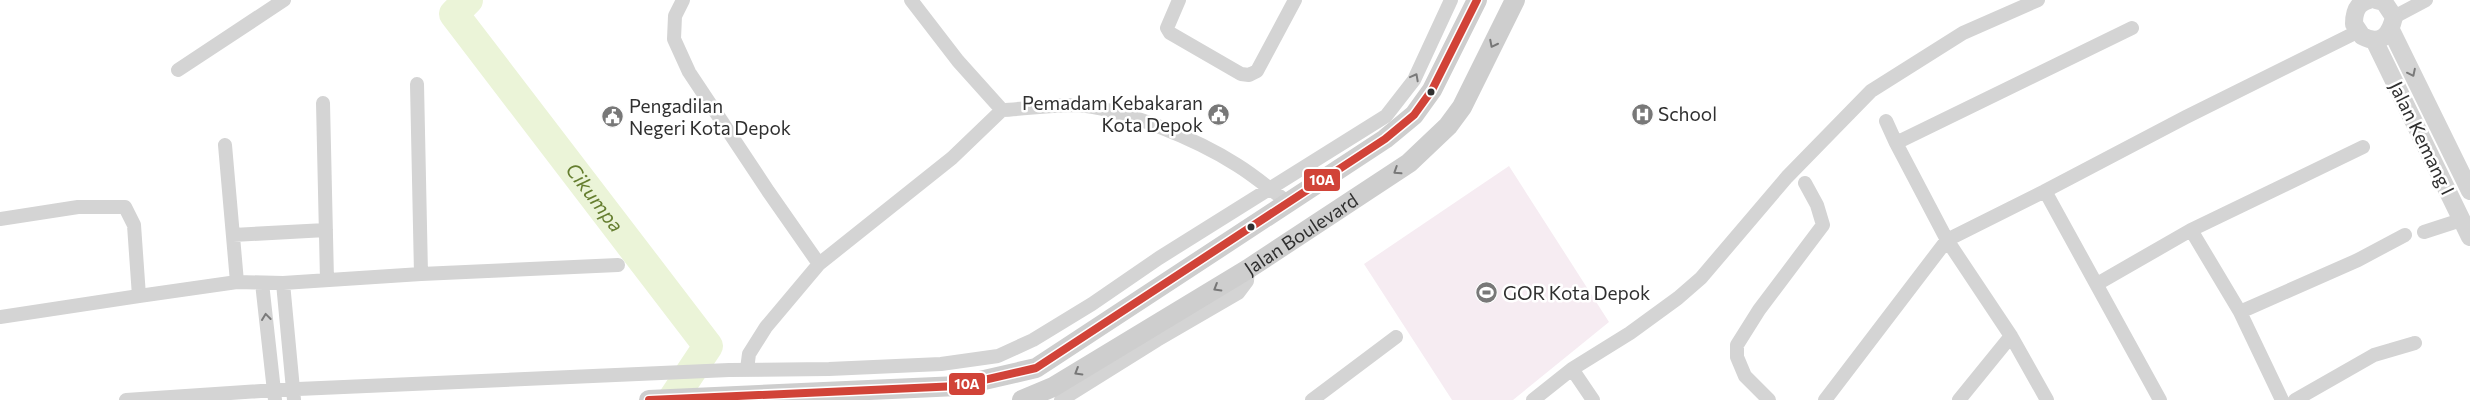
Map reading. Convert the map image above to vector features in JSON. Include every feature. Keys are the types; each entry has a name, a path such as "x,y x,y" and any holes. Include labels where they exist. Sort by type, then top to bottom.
{"main road":[{"name":"Jalan Boulevard","path":"649,400 958,386 1036,368 1386,139 1414,115 1432,90 1477,0"},
{"name":"Jalan Boulevard","path":"1022,400 1053,387 1248,269 1409,163 1448,126 1462,107 1515,0"},
{"path":"1323,181 1345,206"}],"street":[{"path":"178,70 284,0"},
{"path":"683,0 676,16 674,39 689,72 768,192 819,264"},
{"path":"911,0 958,60 1002,110"},
{"path":"1179,0 1167,28 1170,33 1241,74 1249,75 1257,71 1295,0"},
{"path":"126,400 294,395 747,369 829,369 941,364 998,356 1033,340 1386,116 1414,80 1451,0"},
{"path":"1533,400 1572,369 1630,332 1678,298 1701,278 1786,177 1871,91 1963,33 2038,0"},
{"path":"1825,400 1947,240 2186,117 2352,16 2361,4 2383,6 2426,0"},
{"path":"2352,16 2367,39 2374,40 2387,35 2383,6"},
{"name":"Jalan Kemang I","path":"2383,6 2470,191"},
{"path":"1896,143 2132,28"},
{"name":"Jalan Kemang I","path":"2374,40 2470,237"},
{"path":"417,84 421,274"},
{"path":"323,102 327,280"},
{"path":"747,369 749,354 766,327 819,264 952,158 1002,110 1075,105 1113,112 1200,145 1237,165 1289,203"},
{"path":"1886,121 1947,240 2011,336 2047,400"},
{"path":"225,146 236,282"},
{"path":"2097,284 2191,230 2362,147"},
{"path":"1769,400 1744,376 1737,357 1737,345 1760,310 1823,225 1817,205 1806,183"},
{"path":"2045,191 2160,400"},
{"path":"0,219 78,207 126,207 134,225 139,296"},
{"path":"2424,232 2461,220"},
{"path":"233,235 326,230"},
{"path":"2191,230 2240,312 2282,400"},
{"path":"2240,312 2358,260 2405,235"},
{"path":"0,317 236,282 283,283 421,274 618,265"},
{"path":"1061,400 1157,340 1233,297 1242,289 1247,281 1248,269"},
{"path":"262,283 275,395"},
{"path":"283,283 294,395"},
{"path":"1959,400 2011,336"},
{"path":"269,339 288,337"},
{"path":"1312,400 1396,337"},
{"path":"2295,400 2374,355 2399,347"},
{"path":"1572,369 1593,400"}],"shaded area":[{"name":"GOR Kota Depok","path":"1509,166 1609,322 1513,400 1452,400 1364,264"}],"waterway":[{"name":"Cikumpa","path":"468,0 454,14 708,346 672,400"}],"transit line":[{"name":"10A","path":"649,400 958,386 1036,368 1385,139 1414,115 1432,90 1477,0"}],"place":[{"name":"Pemadam Kebakaran Kota Depok","path":"1219,114"},
{"name":"School","path":"1642,114"},
{"name":"Pengadilan Negeri Kota Depok","path":"613,117"},
{"name":"GOR Kota Depok","path":"1487,293"}]}
